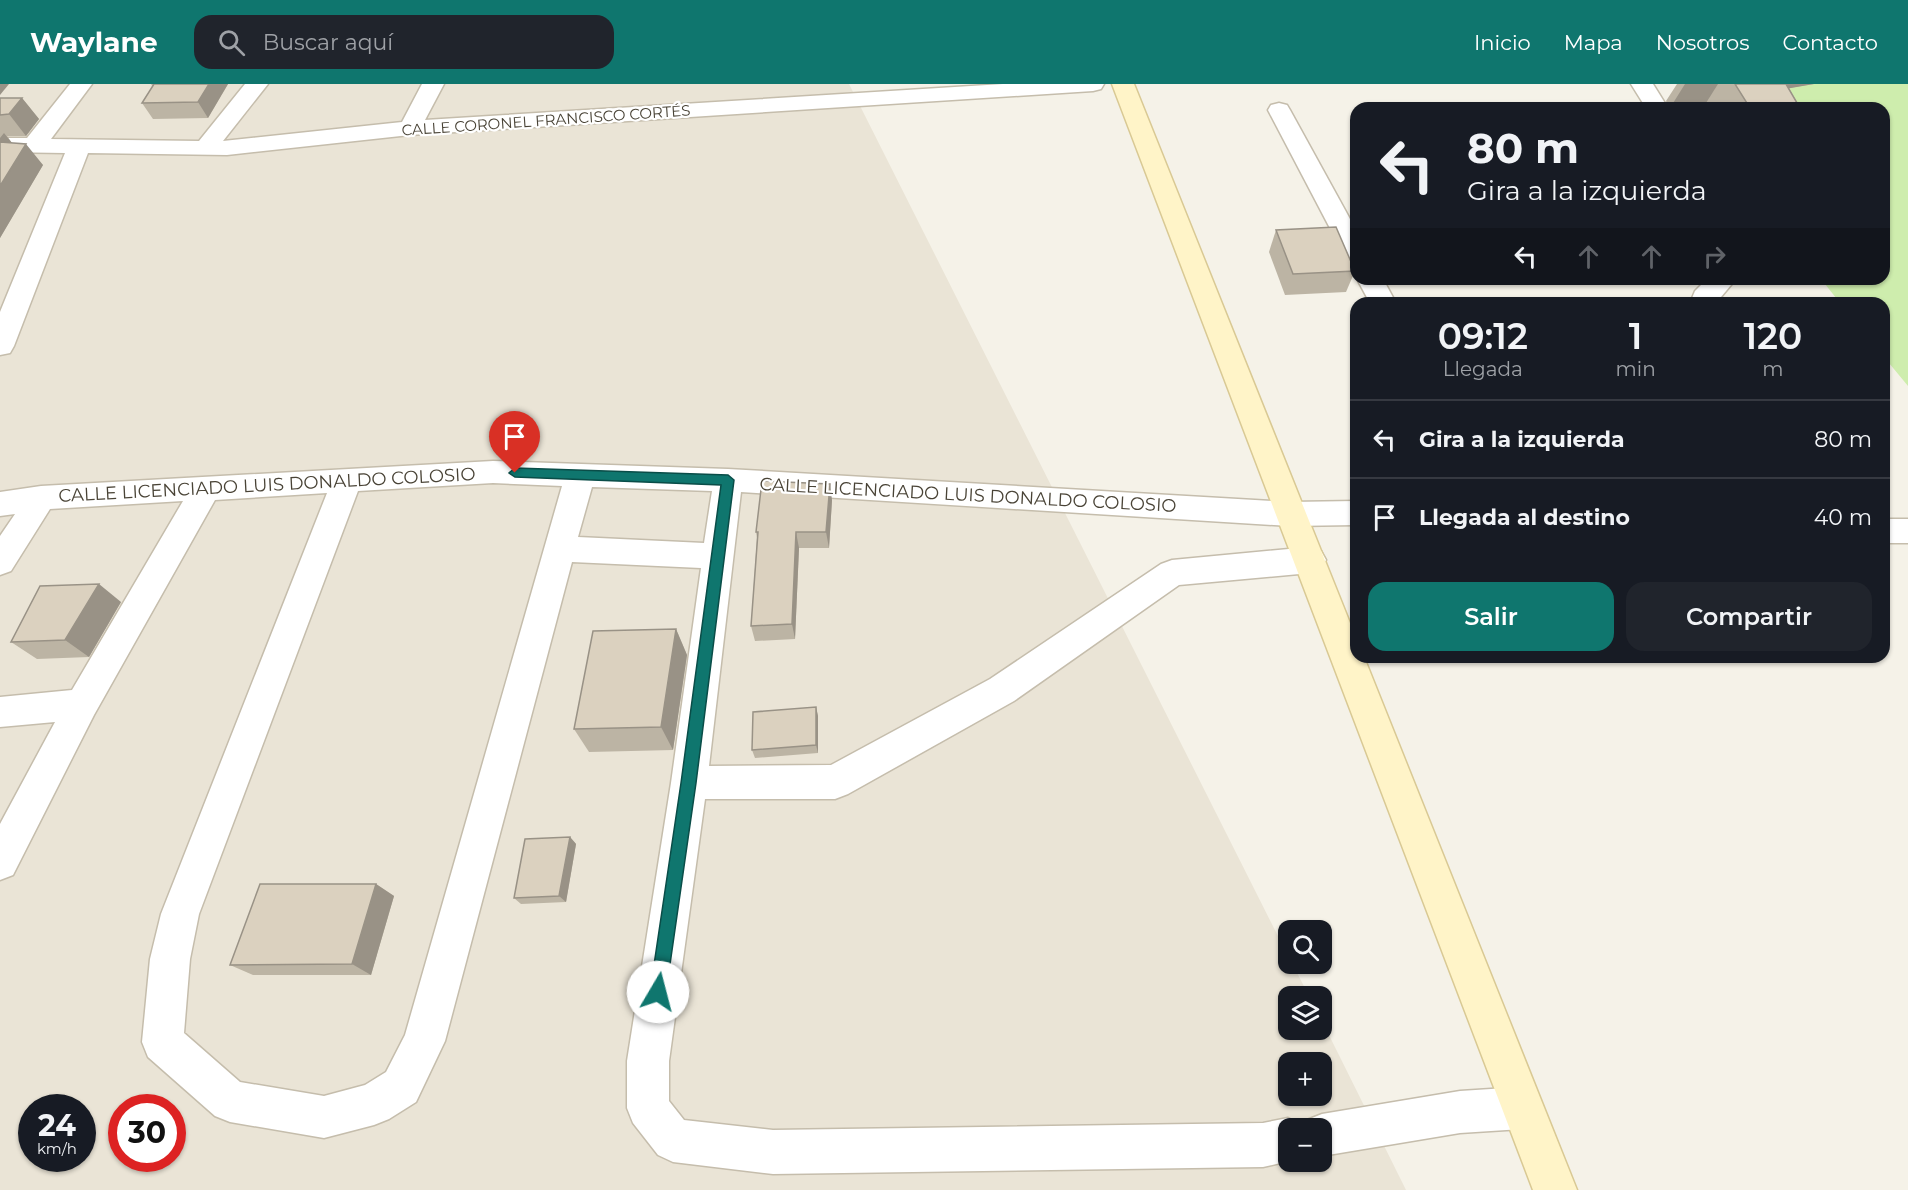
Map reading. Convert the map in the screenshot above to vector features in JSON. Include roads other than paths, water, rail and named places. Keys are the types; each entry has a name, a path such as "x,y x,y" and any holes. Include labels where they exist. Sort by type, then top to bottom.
{"street":[{"path":"33,146 81,84"},
{"path":"205,148 257,84"},
{"path":"410,128 433,84"},
{"name":"CALLE CORONEL FRANCISCO CORTÉS","path":"0,145 227,148 410,128 916,91 1093,84"},
{"path":"1123,84 1555,1190"},
{"path":"1642,84 1653,102"},
{"path":"1278,110 1350,242"},
{"path":"0,346 79,146"},
{"path":"1704,297 1717,285"},
{"name":"CALLE LICENCIADO LUIS DONALDO COLOSIO","path":"0,504 41,498 493,472 728,480 1290,514 1350,513"},
{"path":"347,480 180,914 170,959 163,1042 230,1101 324,1117 374,1104 401,1087 424,1041 580,475"},
{"path":"728,480 689,783 648,1061 648,1108 673,1140 773,1152 1263,1145 1278,1142"},
{"path":"0,862 82,704 206,489"},
{"path":"0,562 41,498"},
{"path":"1890,531 1908,531"},
{"path":"560,549 718,556"},
{"path":"689,783 835,782 1002,690 1172,573 1310,560"},
{"path":"0,712 82,704"},
{"path":"1332,1133 1460,1112 1522,1108"}]}
